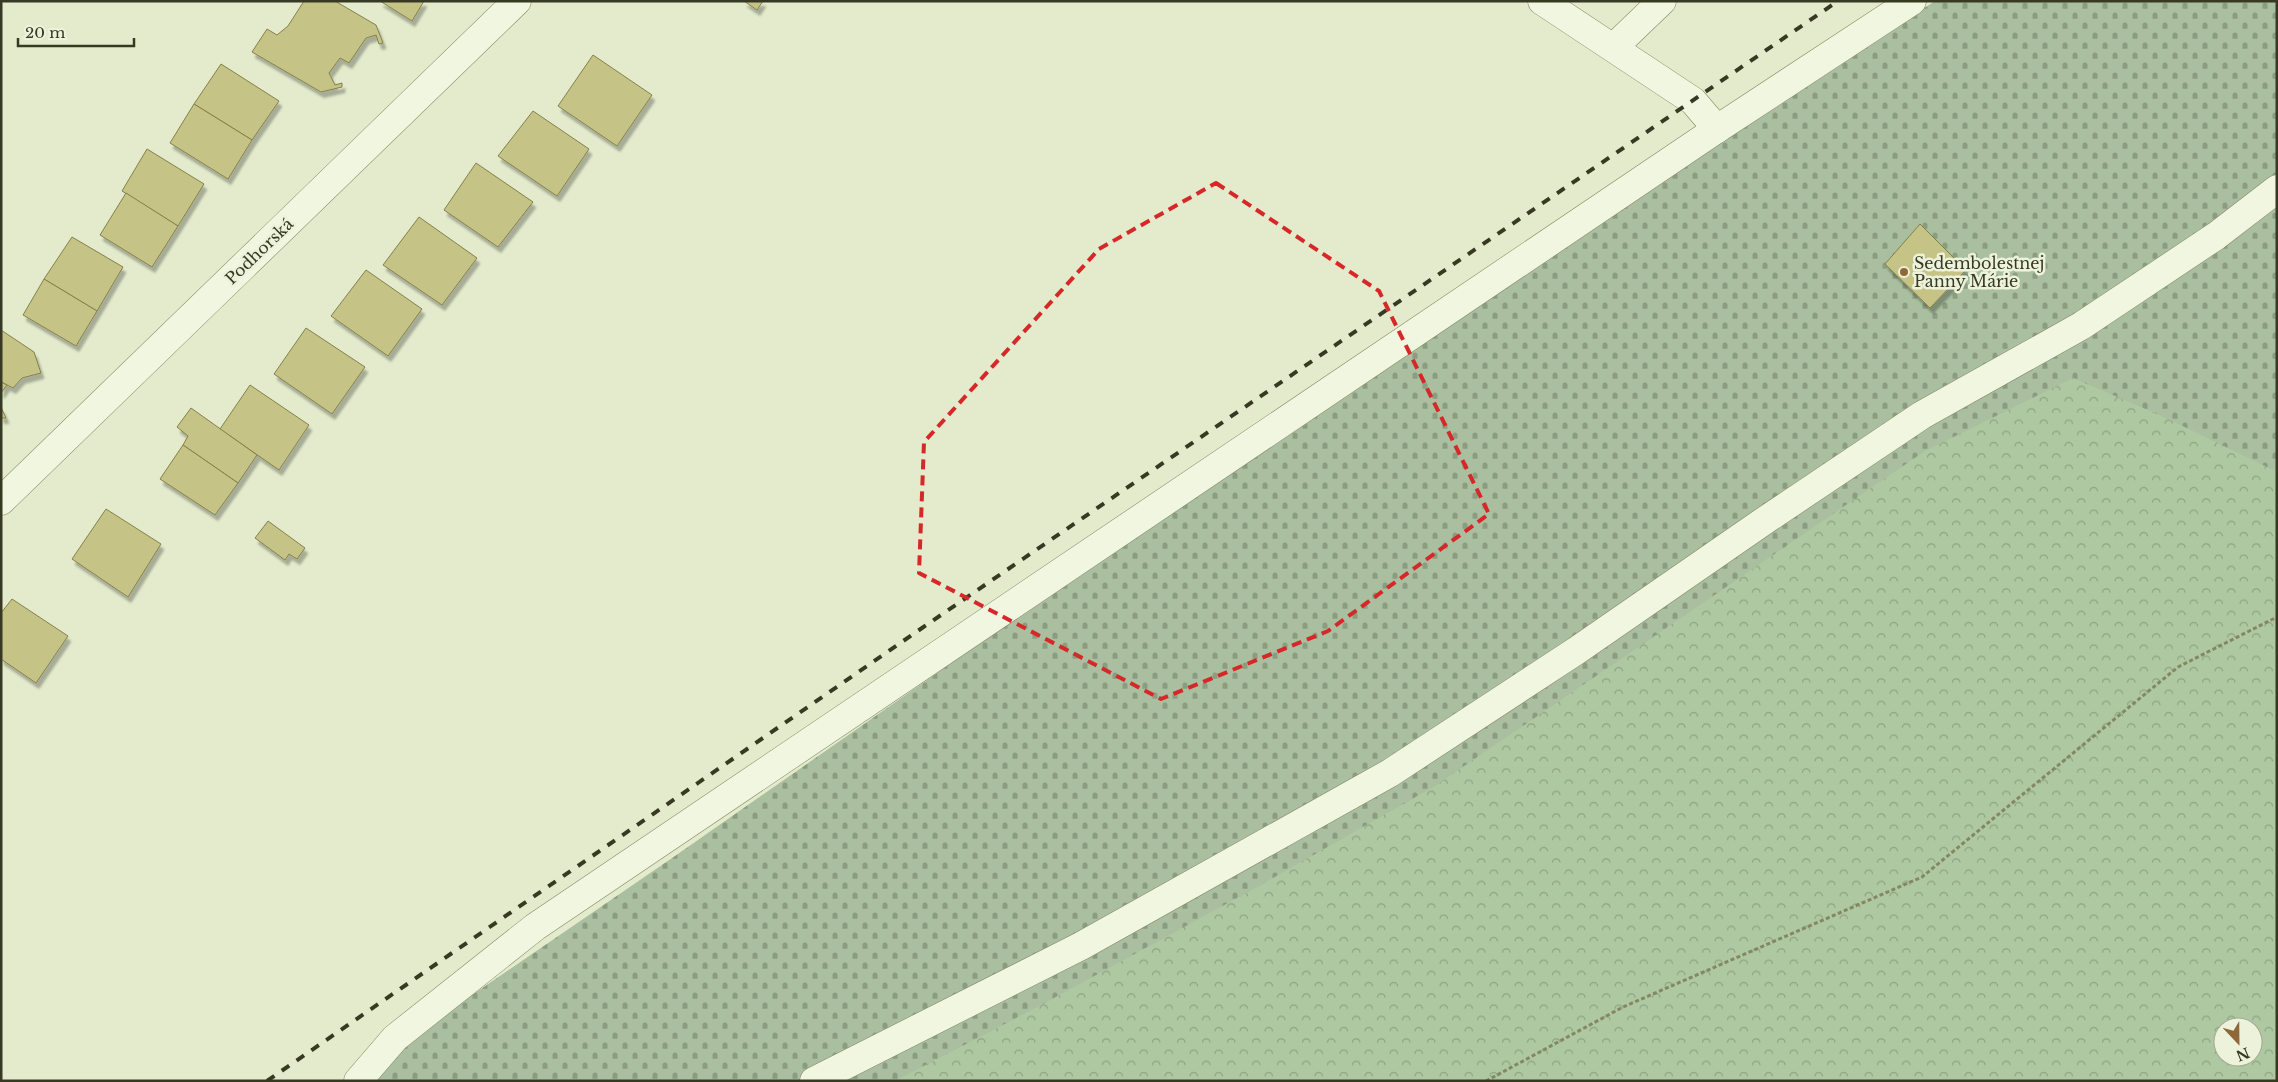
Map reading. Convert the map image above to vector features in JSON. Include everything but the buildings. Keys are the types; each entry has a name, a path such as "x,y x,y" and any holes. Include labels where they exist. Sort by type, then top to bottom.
{"street":[{"name":"Podhorská","path":"1,501 517,1"},
{"path":"1542,1 1614,47 1692,101 1717,129"},
{"path":"1614,47 1662,1"},
{"path":"358,1081 394,1038 543,922 1717,129 1912,1"},
{"path":"814,1081 1082,946 1390,773 1576,651 1764,520 1922,415 2081,326 2216,236 2277,189"}],"path":[{"path":"1486,1081 1623,1007 1922,877 2178,667 2277,616"}],"highlighted area":[{"path":"1216,183 1379,291 1489,514 1328,631 1161,699 919,573 924,442 1099,249"}],"green space":[{"path":"1935,1 2277,1 2277,468 2273,470 2164,417 2073,378 1925,451 1435,786 1250,891 1043,1004 895,1081 342,1081 408,1039 675,856 1152,523 1421,341"},
{"path":"2277,253 2277,1081 764,1081"}],"railway":[{"path":"267,1081 922,628 1838,1"}],"place":[{"name":"Sedembolestnej Panny Márie","path":"1904,272"}]}
